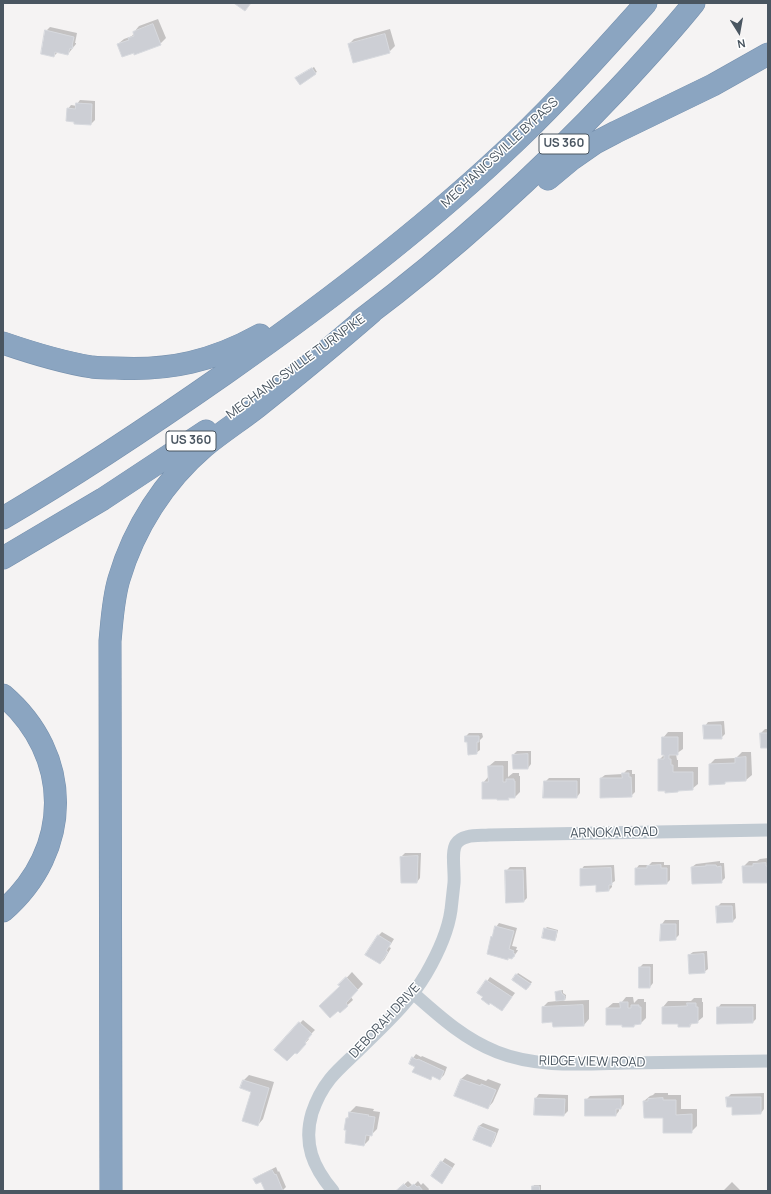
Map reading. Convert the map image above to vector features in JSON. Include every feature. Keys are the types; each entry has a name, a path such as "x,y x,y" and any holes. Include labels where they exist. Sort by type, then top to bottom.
{"highway":[{"path":"608,45 638,3"},
{"name":"MECHANICSVILLE BYPASS","path":"3,518 126,441 177,407 270,342 342,289 414,231 480,174 543,115 646,3"},
{"name":"US 360","path":"422,273 546,163 635,71 694,3"},
{"path":"422,273 526,197 572,159 595,144 616,132 713,85 768,54"},
{"path":"3,343 60,361 94,367 130,369 158,368 185,364 222,354 244,344 282,321 480,174"},
{"name":"MECHANICSVILLE TURNPIKE","path":"3,558 103,499 218,423 302,365 422,273"},
{"path":"111,1191 110,642 113,610 119,580 127,554 139,529 150,510 172,479 182,468 204,447 255,409 372,312"},
{"path":"3,694 27,719 40,738 48,756 55,790 53,831 39,869 28,886 3,911"}],"street":[{"name":"ARNOKA ROAD","path":"460,840 465,837 490,834 768,830"},
{"name":"DEBORAH DRIVE","path":"333,1191 317,1169 311,1154 308,1138 310,1121 315,1104 322,1089 330,1078 383,1026 413,993 426,974 449,921 454,882 454,850 456,844 460,840"},
{"name":"RIDGE VIEW ROAD","path":"413,993 452,1027 472,1040 496,1052 518,1059 540,1063 588,1064 768,1061"}],"building":[{"path":"251,3 245,11 235,4"},
{"path":"153,24 161,45 134,55 134,53 122,57 117,44 129,40 128,38 134,36 133,32"},
{"path":"45,30 74,37 72,49 70,48 68,55 55,52 54,57 41,54"},
{"path":"385,34 390,53 353,63 348,44"},
{"path":"312,68 316,74 300,85 295,78"},
{"path":"76,103 92,104 91,125 74,124 74,122 66,121 67,108 75,109"},
{"path":"703,725 721,725 722,739 704,739"},
{"path":"760,733 768,733 768,748 761,748"},
{"path":"465,736 479,736 479,742 477,742 477,754 468,755"},
{"path":"662,737 678,737 678,755 669,755 669,759 671,759 671,765 673,765 673,772 693,772 693,790 665,793 665,791 658,791 658,759 664,759 664,755 662,755"},
{"path":"528,754 528,769 513,769 512,755"},
{"path":"746,757 746,781 725,782 725,784 709,785 709,764 735,763 735,758"},
{"path":"488,766 503,766 503,782 506,782 506,779 514,779 515,798 508,798 509,800 482,799 482,782 488,782"},
{"path":"622,773 629,773 629,777 631,777 632,797 600,798 600,778 622,778"},
{"path":"544,781 577,781 577,798 543,798"},
{"path":"418,856 417,883 401,883 400,857"},
{"path":"766,863 766,866 768,866 768,883 743,883 742,866 753,866 753,864"},
{"path":"661,865 661,868 667,868 667,884 635,885 635,868 647,868 647,866"},
{"path":"716,865 717,867 721,866 722,883 692,884 691,867"},
{"path":"611,868 612,885 609,885 609,891 596,892 596,885 580,886 580,869"},
{"path":"505,870 523,870 524,902 506,903"},
{"path":"716,906 732,906 733,922 717,923"},
{"path":"661,924 676,924 676,940 660,941"},
{"path":"495,926 514,931 509,949 514,951 513,953 515,954 512,959 508,958 508,960 487,954"},
{"path":"544,928 557,931 555,941 542,938"},
{"path":"378,935 391,943 386,951 388,952 380,964 365,955"},
{"path":"704,954 705,973 689,974 688,955"},
{"path":"639,967 650,967 650,988 639,988"},
{"path":"516,974 531,984 526,990 512,980"},
{"path":"346,977 358,990 346,1003 348,1006 340,1013 338,1011 330,1018 319,1006 340,986 338,985"},
{"path":"486,980 512,997 502,1011 490,1003 489,1005 481,999 483,997 477,993"},
{"path":"561,991 565,996 565,1000 556,1001 555,992"},
{"path":"620,1002 628,1002 628,1008 631,1008 631,1005 639,1005 639,1007 641,1007 641,1024 634,1025 634,1027 606,1025 606,1008 620,1008"},
{"path":"687,1003 696,1003 696,1007 698,1007 698,1023 690,1024 690,1027 678,1027 678,1024 662,1024 662,1007 687,1006"},
{"path":"583,1005 584,1026 553,1027 552,1022 542,1023 542,1007"},
{"path":"717,1007 753,1007 753,1023 717,1024"},
{"path":"299,1022 312,1034 297,1054 295,1053 287,1061 274,1050"},
{"path":"412,1057 444,1071 440,1080 432,1076 431,1080 412,1072 415,1067 409,1064"},
{"path":"461,1079 481,1086 481,1084 496,1090 488,1109 454,1096"},
{"path":"243,1080 269,1088 258,1126 242,1121 251,1092 240,1088"},
{"path":"726,1097 761,1097 761,1114 732,1115 732,1107 727,1107"},
{"path":"535,1098 565,1099 564,1116 534,1115"},
{"path":"663,1098 663,1100 676,1100 676,1115 692,1114 692,1133 663,1133 663,1118 644,1118 643,1101 648,1101 648,1099"},
{"path":"585,1099 621,1099 621,1109 616,1109 616,1116 585,1116"},
{"path":"349,1112 375,1117 372,1136 366,1135 364,1146 345,1143 346,1130 344,1130 346,1118 348,1118"},
{"path":"479,1126 496,1133 491,1147 473,1140"},
{"path":"441,1161 452,1168 442,1184 431,1176"},
{"path":"272,1170 275,1175 276,1174 283,1191 265,1191 261,1182 256,1184 253,1179"},
{"path":"404,1184 408,1188 414,1184 417,1187 419,1186 423,1191 396,1191"},
{"path":"532,1186 539,1186 540,1191 532,1191"}]}
